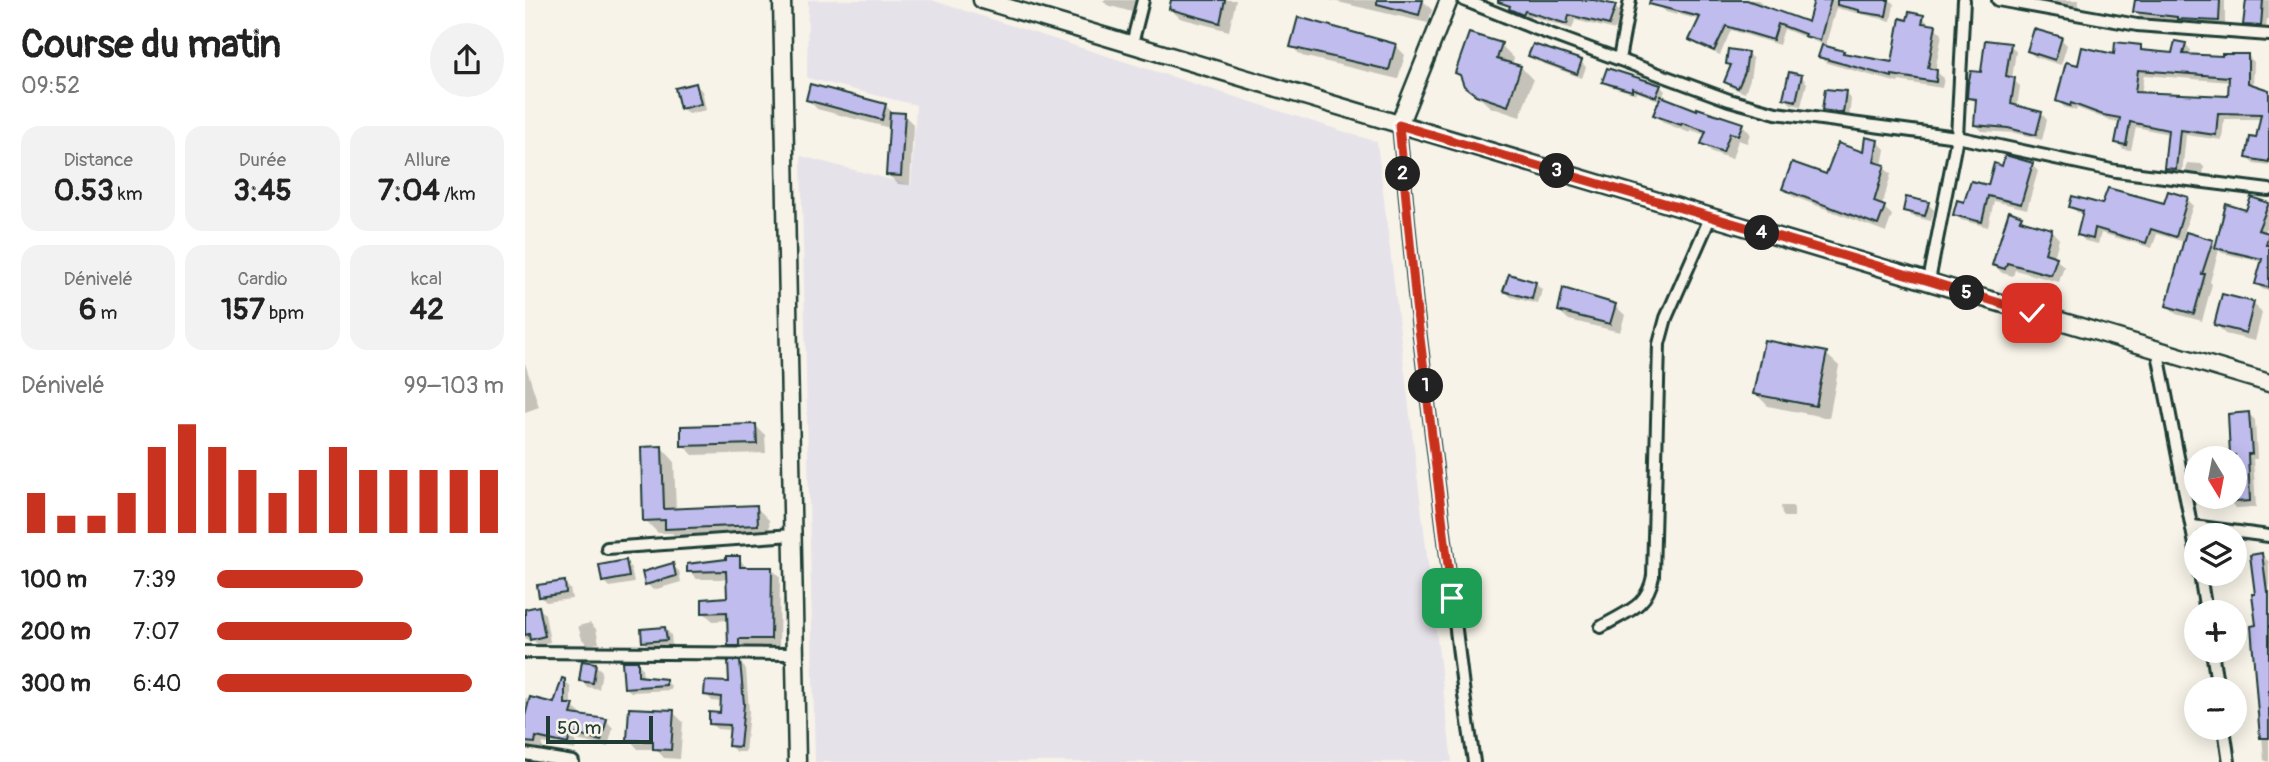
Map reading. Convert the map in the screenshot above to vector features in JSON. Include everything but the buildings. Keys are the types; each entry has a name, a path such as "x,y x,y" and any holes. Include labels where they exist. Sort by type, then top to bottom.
{"street":[{"path":"782,0 797,762"},
{"path":"982,0 2269,383"},
{"path":"1132,44 1143,0"},
{"path":"1449,0 1399,125 1417,319 1474,762"},
{"path":"1464,0 1729,100 1776,113 1957,137 2116,171 2269,190"},
{"path":"1619,59 1630,0"},
{"path":"1929,281 1957,137 1964,0"},
{"path":"2005,1 2137,25 2269,35"},
{"path":"1601,626 1644,601 1651,590 1659,344 1666,318 1710,218"},
{"path":"2157,348 2192,523"},
{"path":"2247,533 2269,536"},
{"path":"607,548 792,535"},
{"path":"525,652 795,654"},
{"path":"2226,740 2229,762"},
{"path":"525,754 573,762"}],"shaded area":[{"path":"808,0 931,0 1377,142 1452,762 815,762 801,156 911,185 916,105 807,78"}],"route":[{"path":"1452,598 1406,217 1399,125 2032,313"}]}
